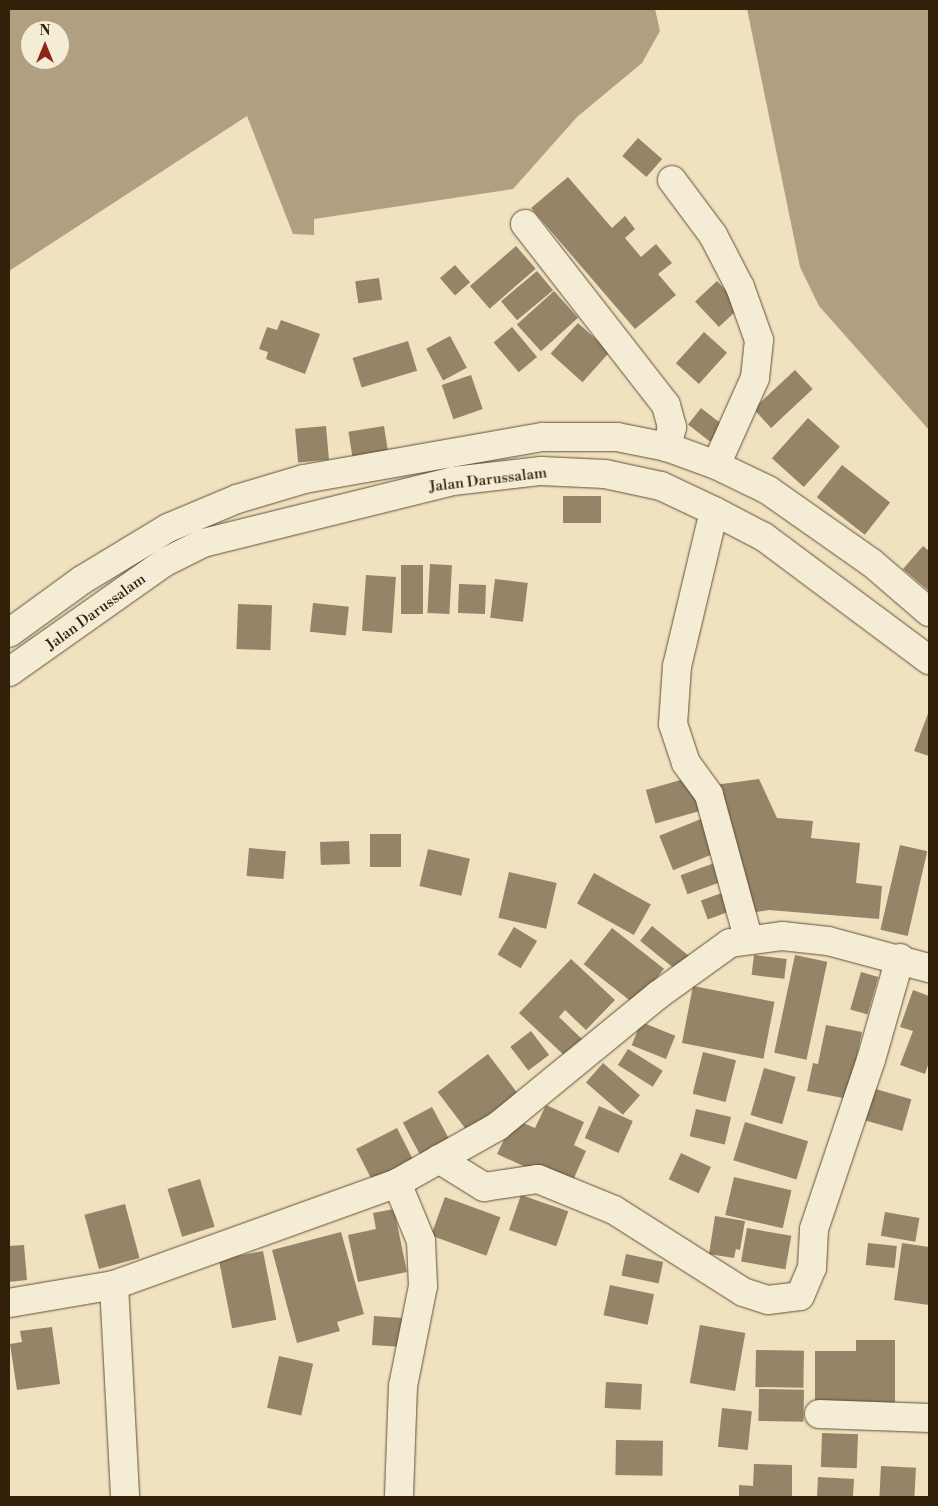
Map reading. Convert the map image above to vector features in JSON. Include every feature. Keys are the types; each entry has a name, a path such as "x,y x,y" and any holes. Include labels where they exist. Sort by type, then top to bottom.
{"street":[{"path":"672,180 713,235 740,286 759,340 754,378 716,465"},
{"path":"524,224 666,405 672,427 667,447"},
{"name":"Jalan Darussalam","path":"9,633 82,580 168,528 237,499 304,479 543,437 617,437 667,447 716,465 768,490 872,563 929,612"},
{"name":"Jalan Darussalam","path":"9,672 165,562 202,543 436,485 541,470 605,474 661,486 714,510 764,537 929,660"},
{"path":"714,510 677,666 673,724 686,763 710,795 748,938"},
{"path":"9,1303 114,1285 397,1183 498,1126 711,954 748,938 782,936 828,942 900,958 929,968"},
{"path":"439,1159 484,1187 538,1178 614,1210 743,1292 768,1300 800,1296 812,1268 814,1229 871,1060 900,958"},
{"path":"397,1183 421,1241 423,1286 403,1386 399,1497"},
{"path":"114,1285 125,1497"},
{"path":"820,1414 929,1418"}],"shaded area":[{"path":"9,9 655,9 660,31 642,63 577,117 513,189 314,219 314,235 293,234 247,116 9,271"},
{"path":"747,9 929,9 929,430 819,306 800,267"}],"building":[{"path":"638,138 662,159 646,177 622,156"},
{"path":"568,177 612,228 625,216 635,229 625,238 641,257 656,244 672,263 658,274 676,295 635,329 531,208"},
{"path":"516,246 536,269 490,309 470,286"},
{"path":"455,265 470,282 455,295 440,278"},
{"path":"537,271 553,290 517,320 501,301"},
{"path":"379,278 382,300 358,303 355,281"},
{"path":"717,281 741,307 719,327 695,301"},
{"path":"554,291 578,318 541,351 517,324"},
{"path":"281,320 320,334 305,374 266,359 268,352 259,349 267,327 277,330"},
{"path":"578,323 610,352 583,382 551,353"},
{"path":"512,327 537,357 519,372 494,342"},
{"path":"704,332 727,353 699,384 676,363"},
{"path":"450,336 467,368 443,380 426,349"},
{"path":"408,341 417,371 362,388 353,358"},
{"path":"795,370 813,389 771,428 753,409"},
{"path":"471,375 483,409 453,419 442,385"},
{"path":"701,408 723,425 710,442 688,425"},
{"path":"808,418 840,447 804,487 772,458"},
{"path":"326,426 329,460 298,463 295,429"},
{"path":"384,426 388,452 353,457 348,432"},
{"path":"842,465 890,503 865,535 817,497"},
{"path":"563,496 601,496 601,523 563,523"},
{"path":"923,546 929,551 929,591 903,569"},
{"path":"430,564 452,565 449,614 427,613"},
{"path":"401,565 423,565 423,614 401,614"},
{"path":"366,575 396,577 392,633 362,631"},
{"path":"495,579 528,583 523,622 490,618"},
{"path":"459,584 486,585 485,614 458,613"},
{"path":"313,603 349,607 346,636 310,632"},
{"path":"238,604 272,605 270,650 236,649"},
{"path":"929,711 929,756 914,751"},
{"path":"691,777 701,811 655,824 646,790"},
{"path":"759,779 777,818 813,821 811,838 860,843 856,883 882,886 879,919 769,910 745,914 714,785"},
{"path":"701,819 715,853 673,870 659,836"},
{"path":"370,834 401,834 401,867 370,867"},
{"path":"349,841 350,864 321,865 320,842"},
{"path":"900,845 927,851 908,936 880,930"},
{"path":"249,848 286,851 283,879 247,876"},
{"path":"428,849 470,859 461,896 419,886"},
{"path":"720,861 727,880 687,894 681,875"},
{"path":"509,872 557,883 546,929 498,918"},
{"path":"594,873 651,905 634,935 577,904"},
{"path":"730,890 737,909 708,919 701,901"},
{"path":"652,926 689,956 677,971 640,941"},
{"path":"514,927 537,941 521,968 498,954"},
{"path":"612,928 664,969 636,1005 584,964"},
{"path":"754,955 787,959 784,979 752,975"},
{"path":"795,955 827,962 806,1060 774,1053"},
{"path":"571,959 615,1000 586,1030 565,1010 559,1017 582,1039 566,1057 519,1013"},
{"path":"861,972 878,977 868,1014 850,1009"},
{"path":"693,986 774,1002 763,1059 682,1043"},
{"path":"913,990 929,996 929,1062 925,1074 900,1065 913,1031 900,1027"},
{"path":"641,1022 675,1036 666,1059 632,1045"},
{"path":"826,1025 862,1032 848,1099 807,1091 813,1063 818,1064"},
{"path":"531,1031 549,1055 528,1071 510,1047"},
{"path":"628,1049 663,1071 653,1087 618,1065"},
{"path":"703,1052 736,1060 726,1102 693,1094"},
{"path":"488,1054 517,1093 467,1131 438,1092"},
{"path":"603,1063 640,1095 623,1115 586,1083"},
{"path":"764,1068 796,1077 782,1124 750,1115"},
{"path":"872,1088 911,1099 902,1131 863,1120"},
{"path":"546,1105 584,1122 574,1145 586,1151 570,1187 497,1154 514,1119 535,1128"},
{"path":"599,1106 633,1121 619,1153 585,1138"},
{"path":"432,1107 449,1139 420,1154 403,1122"},
{"path":"696,1109 731,1117 725,1144 690,1136"},
{"path":"745,1122 808,1141 796,1180 733,1160"},
{"path":"397,1128 414,1161 373,1182 356,1149"},
{"path":"681,1153 711,1167 699,1193 669,1179"},
{"path":"734,1177 791,1190 783,1228 725,1215"},
{"path":"200,1179 215,1227 182,1237 167,1189"},
{"path":"521,1195 568,1211 556,1246 509,1230"},
{"path":"445,1197 500,1217 486,1256 431,1236"},
{"path":"125,1204 139,1258 99,1269 84,1215"},
{"path":"394,1209 407,1272 358,1282 348,1235 376,1229 373,1213"},
{"path":"885,1212 919,1218 915,1242 881,1236"},
{"path":"715,1216 745,1221 740,1250 736,1249 734,1258 709,1254"},
{"path":"747,1228 791,1236 785,1269 741,1261"},
{"path":"341,1232 364,1314 337,1322 340,1331 297,1343 272,1250"},
{"path":"868,1243 897,1246 895,1268 866,1265"},
{"path":"902,1243 929,1247 929,1305 894,1300"},
{"path":"24,1245 27,1280 9,1282 9,1246"},
{"path":"263,1251 276,1320 232,1328 219,1260"},
{"path":"626,1254 663,1262 659,1283 621,1276"},
{"path":"610,1285 654,1294 648,1325 604,1315"},
{"path":"374,1316 404,1318 402,1347 372,1345"},
{"path":"700,1325 745,1333 735,1391 690,1383"},
{"path":"52,1327 60,1384 17,1390 10,1344 22,1342 20,1331"},
{"path":"856,1340 895,1340 895,1406 815,1406 815,1351 856,1351"},
{"path":"756,1350 804,1351 803,1388 755,1387"},
{"path":"279,1356 313,1364 301,1416 267,1408"},
{"path":"606,1382 642,1384 641,1410 605,1408"},
{"path":"759,1389 804,1390 803,1422 758,1421"},
{"path":"722,1408 752,1411 748,1450 718,1447"},
{"path":"822,1433 858,1434 857,1468 821,1467"},
{"path":"616,1440 663,1441 662,1476 615,1475"},
{"path":"754,1464 792,1465 792,1497 739,1497 739,1485 753,1486"},
{"path":"881,1466 916,1468 914,1497 879,1497"},
{"path":"818,1477 854,1479 853,1497 817,1497"}]}
